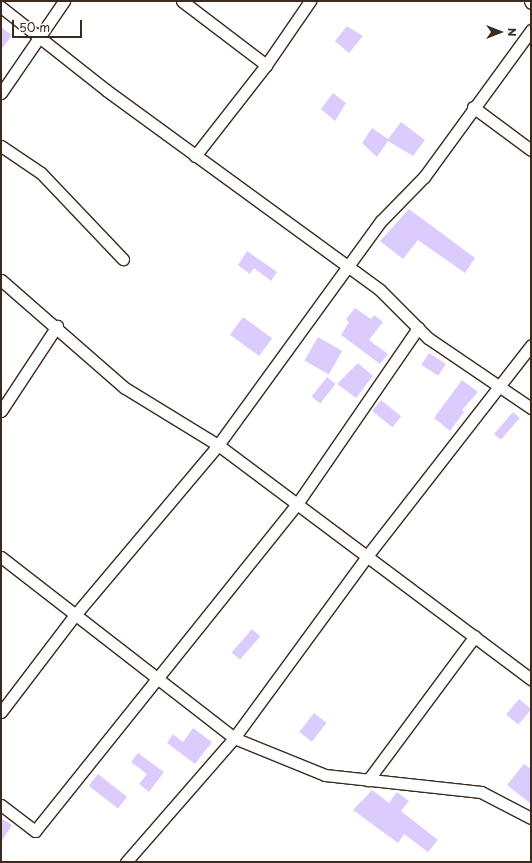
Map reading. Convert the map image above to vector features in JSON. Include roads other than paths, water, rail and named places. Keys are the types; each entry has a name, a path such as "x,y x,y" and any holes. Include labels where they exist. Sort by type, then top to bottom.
{"street":[{"path":"1,92 37,36 64,1"},
{"path":"182,1 266,65"},
{"path":"195,156 266,65 310,1"},
{"path":"1,7 195,156 348,270 380,290 418,328 531,408"},
{"path":"1,712 75,615 218,445 348,270 381,220 424,177 473,107 531,30"},
{"path":"473,107 531,150"},
{"path":"1,146 41,173 123,259"},
{"path":"1,280 57,326 125,388 218,445 531,679"},
{"path":"1,411 57,326"},
{"path":"1,805 35,831 159,680 297,504 418,328"},
{"path":"126,862 234,738 367,556 531,345"},
{"path":"1,557 234,738 325,776 481,792 531,818"},
{"path":"368,780 475,636"}]}
